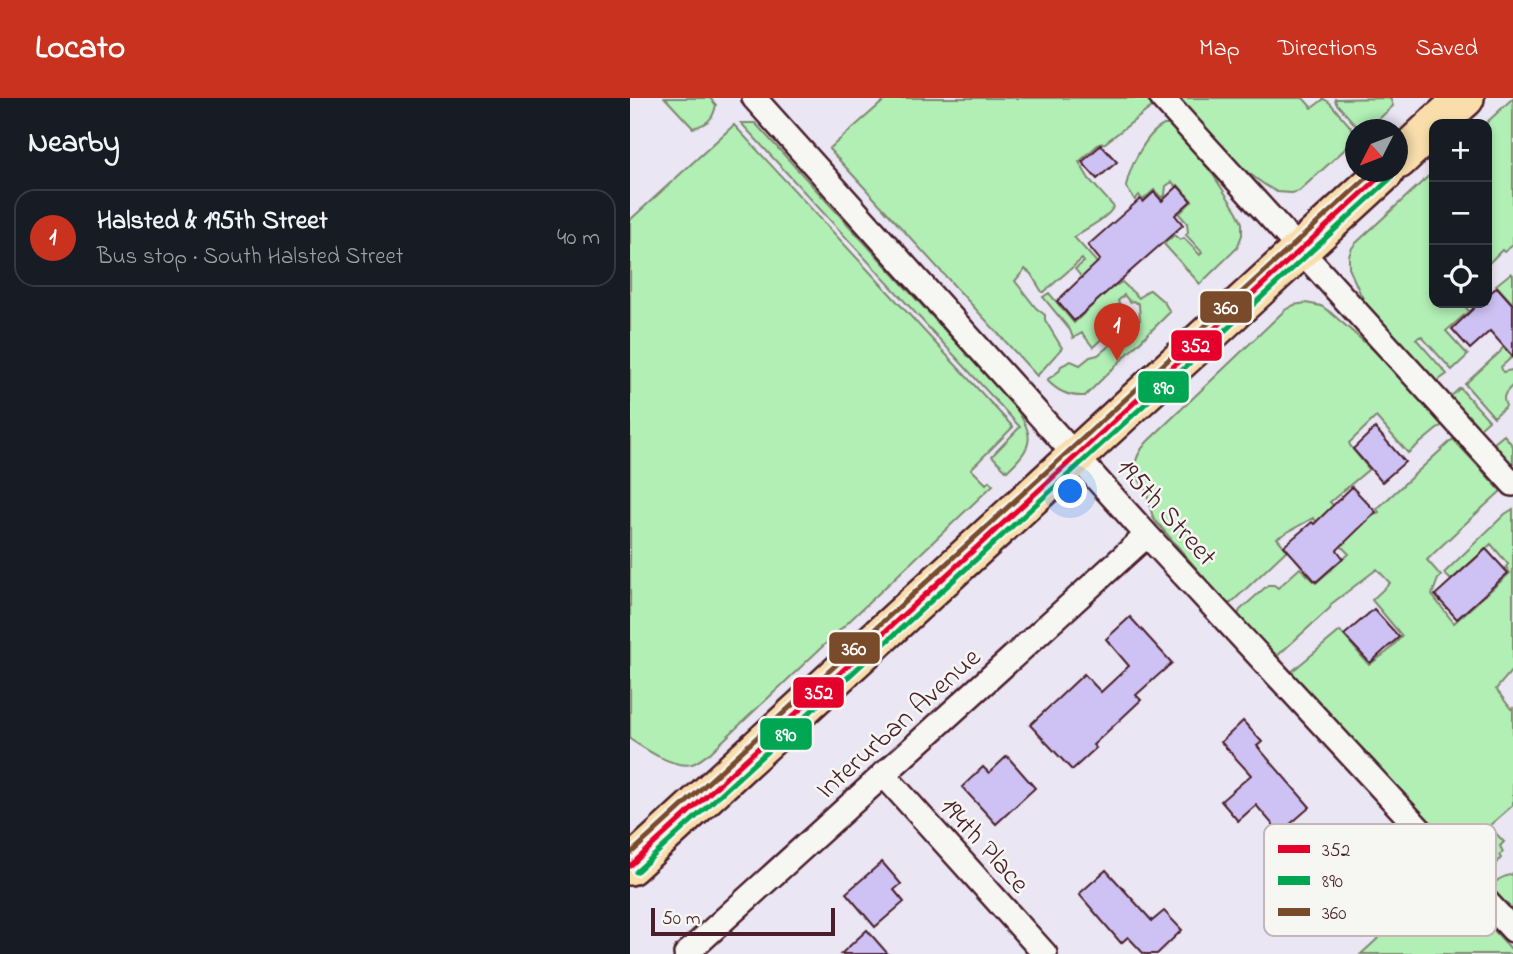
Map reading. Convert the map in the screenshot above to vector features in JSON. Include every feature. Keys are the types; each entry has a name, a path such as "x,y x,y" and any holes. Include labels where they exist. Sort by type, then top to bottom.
{"main road":[{"path":"1442,119 1465,98"},
{"path":"1408,151 1429,131"},
{"path":"630,866 1374,182"}],"street":[{"name":"195th Street","path":"754,98 1147,535 1415,824"},
{"path":"1162,98 1513,484"},
{"name":"Interurban Avenue","path":"686,954 1147,535"},
{"name":"194th Place","path":"883,775 1045,954"},
{"name":"195th Street","path":"1496,912 1513,930"}],"green space":[{"path":"665,98 710,98 716,105 709,121 693,128"},
{"path":"887,98 1146,98 1153,106 1105,143 1099,144 1079,162 1089,179 1114,207 1101,220 1074,237 1117,285 1122,282 1139,298 1150,290 1164,302 1170,312 1085,396 1064,392 1047,380 1059,371 1061,366 1071,361 1080,365 1090,357 1098,355 1140,320 1139,304 1130,302 1124,295 1118,301 1126,316 1093,347 1082,333 1073,338 1070,330 1043,297 1049,293 1074,323 1099,299 1075,269 1084,262 1082,259 1044,292 1025,269 1015,281 1036,308 1045,315 1045,320 1062,348 1037,376 829,149"},
{"path":"1178,98 1303,98 1312,108 1324,99 1345,120 1345,149 1299,191 1277,192 1235,163 1177,101"},
{"path":"1389,98 1393,106 1379,119 1350,119 1335,99"},
{"path":"1513,98 1513,245 1504,252 1502,250 1492,260 1492,119"},
{"path":"741,123 755,123 1014,406 1026,425 1028,441 1022,455 1007,471 992,456 1020,427"},
{"path":"734,125 1013,427 971,469 986,484 989,481 993,485 711,752 695,763 685,765 660,757 630,739 630,220"},
{"path":"1164,125 1171,125 1210,170 1242,223 1242,235 1237,248 1200,284 1164,244 1174,235 1180,240 1184,238 1200,255 1202,252 1186,235 1187,223 1179,214 1192,201 1172,182 1166,186 1162,198 1154,190 1143,200 1139,195 1135,200 1126,187 1139,152 1151,135"},
{"path":"1429,176 1429,308 1466,308 1469,311 1446,331 1468,355 1452,370 1421,336 1416,339 1447,374 1432,385 1372,314 1360,293 1349,268 1349,256 1356,243"},
{"path":"1511,273 1513,275 1513,304 1496,285"},
{"path":"1306,303 1321,306 1330,312 1404,379 1442,425 1408,453 1376,417 1349,443 1369,469 1330,502 1355,528 1379,512 1377,509 1453,439 1501,491 1427,560 1441,576 1432,595 1454,623 1510,573 1506,567 1508,564 1491,544 1451,580 1444,573 1513,509 1513,669 1496,689 1511,709 1513,708 1513,805 1491,824 1427,824 1290,673 1340,631 1369,665 1387,652 1402,636 1372,600 1390,583 1377,569 1331,604 1330,608 1276,657 1237,617 1240,610 1268,585 1278,588 1300,568 1316,583 1349,554 1313,518 1277,538 1287,550 1231,603 1226,603 1156,523 1145,489 1136,474 1137,457 1147,442 1285,310"},
{"path":"1513,342 1513,356 1501,367 1503,372 1513,372 1513,385 1504,397 1506,406 1494,417 1465,384 1503,347 1505,349"},
{"path":"1460,388 1489,420 1476,430 1447,400"},
{"path":"1504,435 1513,446 1513,475 1492,449 1493,444"},
{"path":"1496,833 1504,842 1500,846 1503,852 1499,855 1501,858 1496,864"},
{"path":"1513,874 1513,914 1496,896 1496,881"},
{"path":"1496,932 1513,951 1513,954 1361,954 1381,936 1496,936"}],"building":[{"path":"1101,145 1117,162 1097,179 1082,162"},
{"path":"1178,186 1191,201 1175,215 1183,225 1074,321 1057,301 1100,260 1088,245 1140,199 1143,202 1154,192 1162,201"},
{"path":"1497,287 1513,305 1513,357 1490,331 1470,349 1452,329 1474,308 1492,308 1492,292"},
{"path":"1375,428 1405,462 1382,482 1353,449"},
{"path":"1352,487 1376,512 1337,550 1343,558 1316,582 1284,546 1312,522 1314,524"},
{"path":"1486,549 1508,573 1457,619 1435,595"},
{"path":"1374,609 1399,637 1370,663 1344,635"},
{"path":"1130,617 1172,663 1136,695 1141,700 1093,745 1096,748 1072,770 1030,725 1084,674 1101,692 1129,666 1106,639"},
{"path":"1243,721 1262,742 1257,746 1310,807 1290,824 1272,824 1256,805 1238,821 1221,801 1251,775 1221,742"},
{"path":"1007,756 1035,788 996,824 962,787 983,767 989,773"},
{"path":"882,862 901,884 894,890 904,902 875,927 846,893"},
{"path":"1106,870 1152,921 1164,911 1182,930 1157,954 1144,954 1128,937 1121,943 1079,894"},
{"path":"867,930 888,954 841,954"}],"transit line":[{"name":"360","path":"630,854 1362,182"},
{"name":"352","path":"630,866 1374,182"},
{"name":"890","path":"636,872 1387,182"}],"place":[{"name":"Halsted & 195th Street","path":"1117,361"}]}
